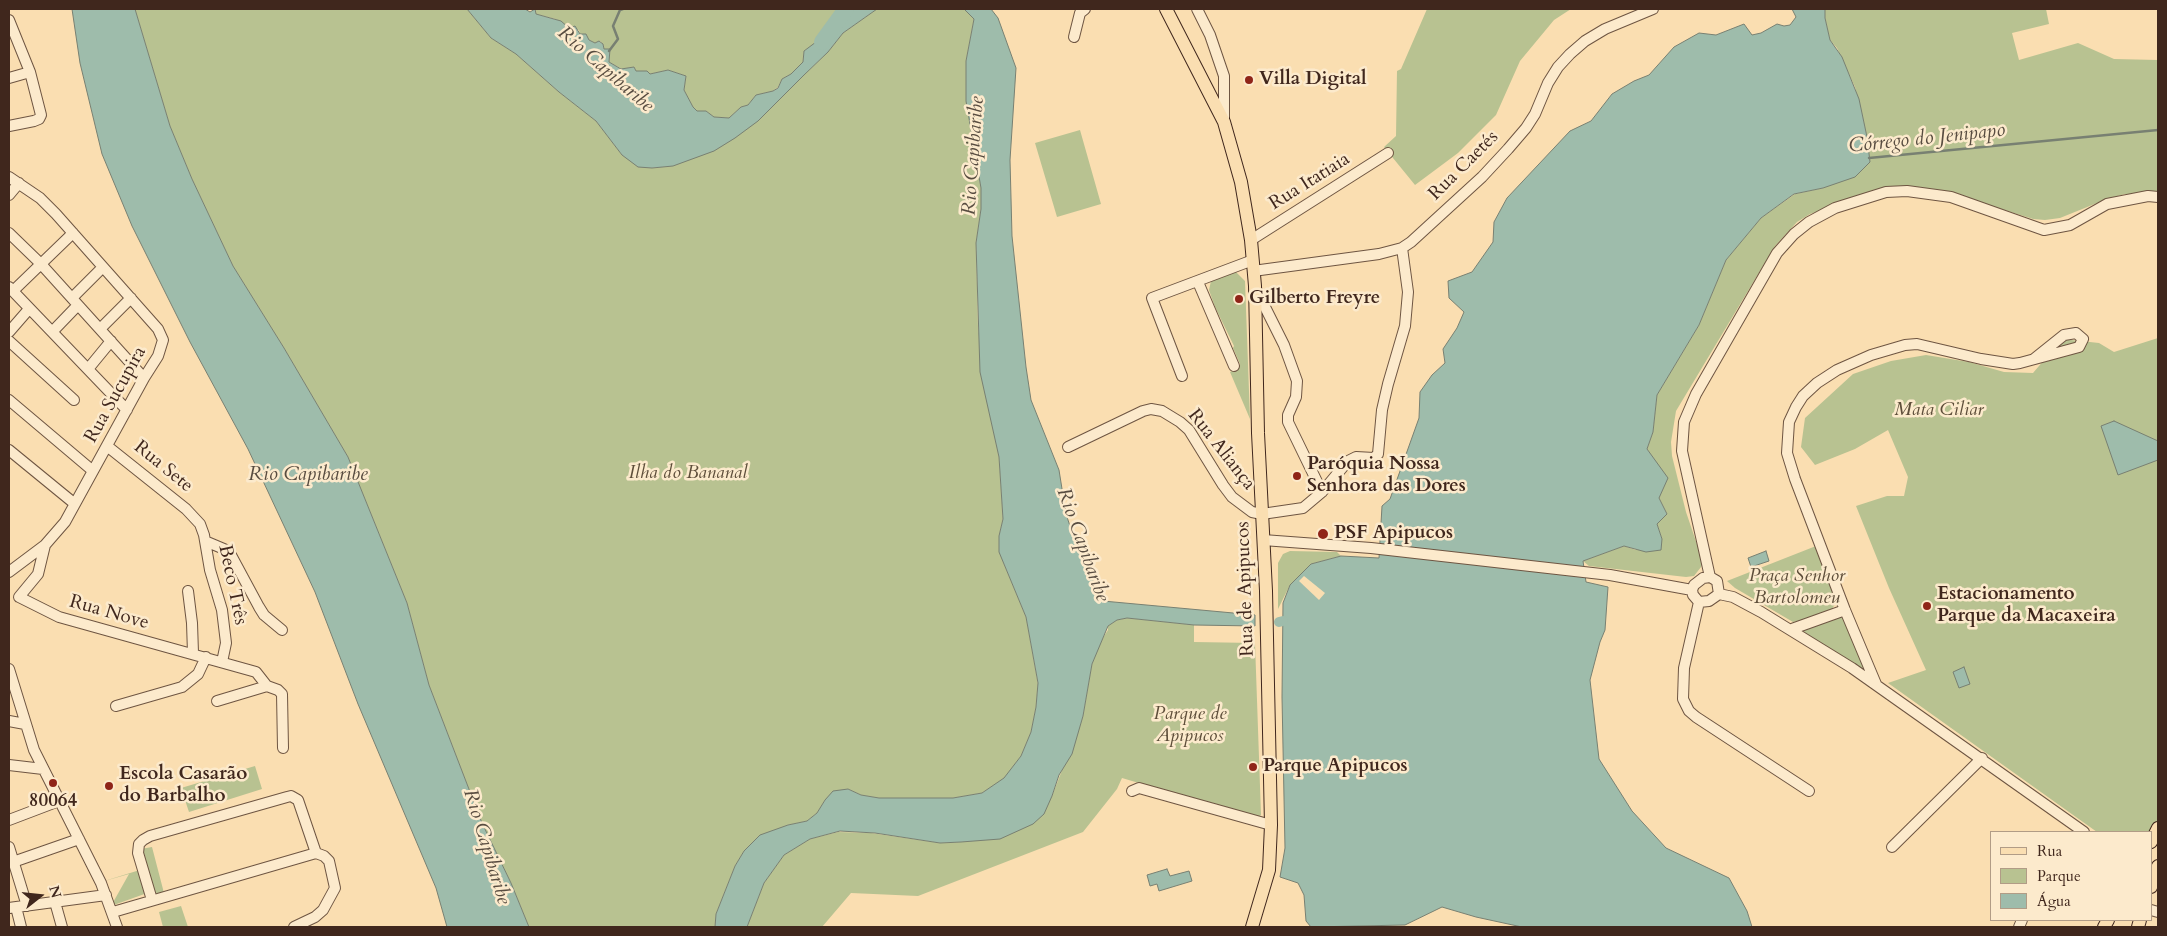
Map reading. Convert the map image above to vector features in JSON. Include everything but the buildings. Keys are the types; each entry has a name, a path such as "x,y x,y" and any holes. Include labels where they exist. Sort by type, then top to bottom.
{"main road":[{"name":"Rua de Apipucos","path":"1166,9 1224,122 1241,182 1255,286 1255,354 1266,591 1272,825 1269,870 1252,927"},
{"path":"2152,840 2158,828"}],"street":[{"path":"1074,37 1080,13 1085,9"},
{"path":"1197,9 1210,36 1224,76 1224,122"},
{"name":"Rua Caetés","path":"1252,255 1379,254 1402,248 1482,177 1508,149 1526,128 1535,114 1548,83 1558,67 1570,54 1585,41 1605,29 1653,9"},
{"path":"9,20 12,36 30,72 41,115 34,121 9,126"},
{"path":"9,78 30,72"},
{"name":"Rua Itatiaia","path":"1252,255 1388,153"},
{"name":"Rua Sucupira","path":"9,177 40,198 158,329 163,340 158,356 65,522 45,545 9,572"},
{"path":"9,195 19,183"},
{"path":"1719,594 1717,581 1710,577 1682,451 1684,422 1696,394 1777,253 1794,234 1808,222 1835,208 1886,192 1906,191 1951,197 2044,230 2070,225 2107,204 2148,196 2158,197"},
{"path":"9,233 41,264 144,378"},
{"path":"73,233 41,264 11,289 127,410"},
{"path":"1262,514 1300,510 1322,492 1348,461 1356,457 1374,458 1378,454 1382,410 1405,326 1408,292 1402,248"},
{"path":"1182,376 1152,298 1198,282 1252,255"},
{"path":"52,332 103,267"},
{"path":"1198,282 1234,366"},
{"path":"1255,286 1284,345 1297,381 1296,397 1288,414 1288,422 1322,492"},
{"path":"100,329 130,298"},
{"path":"9,332 29,309"},
{"path":"9,341 74,400"},
{"path":"88,369 111,342"},
{"path":"1876,684 1845,610 1795,479 1787,453 1789,422 1803,396 1817,382 1837,370 1871,355 1905,345 1917,344 2001,363 2020,363 2034,359"},
{"path":"9,400 93,471"},
{"name":"Rua Aliança","path":"1068,447 1143,411 1151,409 1162,411 1189,430 1232,497 1252,512 1262,514"},
{"name":"Rua Sete","path":"107,446 196,517"},
{"path":"9,450 75,504"},
{"name":"Beco Três","path":"196,517 205,541 210,570 222,610 226,643 222,662"},
{"path":"1263,540 1371,548 1610,575 1692,590"},
{"path":"205,541 224,548 231,555 264,615 282,630"},
{"name":"Rua Sucupira","path":"19,598 38,574 45,545"},
{"path":"1692,590 1698,582 1710,577"},
{"path":"1692,590 1698,602 1684,668 1683,699 1689,711 1809,791"},
{"path":"188,591 193,653"},
{"path":"1698,602 1709,601 1719,594 1732,597 1792,629 1876,684 1982,758 2071,829"},
{"name":"Rua Nove","path":"19,598 40,609 69,620 256,672 267,686"},
{"path":"1792,629 1845,610"},
{"path":"116,706 182,687 198,674 206,657"},
{"path":"9,669 34,750 106,895 113,912 116,927"},
{"path":"217,701 267,686 281,691 284,698 283,748"},
{"path":"9,721 25,724"},
{"path":"1892,847 1982,758"},
{"path":"9,765 43,769"},
{"path":"1132,791 1139,788 1272,825"},
{"path":"152,900 138,853 139,844 143,840 150,836 287,797 291,796 298,800 316,854"},
{"path":"9,820 60,801"},
{"path":"11,859 79,839"},
{"path":"9,847 11,859 27,906"},
{"path":"113,912 316,854 324,856 329,861 335,888 323,910 315,917 294,927"},
{"path":"21,927 12,908 106,895"},
{"path":"55,902 62,927"}],"green space":[{"name":"Ilha do Bananal","path":"135,9 467,9 491,38 516,54 559,92 596,121 622,155 652,168 675,165 804,75 828,52 843,33 877,9 964,9 974,19 966,61 972,136 981,188 981,209 976,243 978,327 999,457 1003,519 999,536 1004,564 1026,617 1038,684 1031,732 1021,756 1004,779 982,793 953,798 879,798 861,795 848,789 825,800 817,813 807,821 788,825 744,851 735,866 716,914 715,927 529,927 511,883 482,823 429,685 407,603 348,457 233,266 192,179 170,126"},
{"path":"535,9 844,9 844,14 839,24 831,24 826,36 804,51 803,62 791,74 782,79 778,87 773,91 756,95 748,105 741,107 729,118 714,117 706,111 697,111 684,90 686,76 668,70 650,74 636,71 634,67 622,69 609,62 610,49 604,49 600,41 595,43 580,34 579,30 569,28 555,19 536,14"},
{"path":"1427,9 1571,9 1554,20 1520,61 1496,115 1458,153 1415,185 1384,147 1396,136 1397,71 1401,69"},
{"path":"1825,9 2046,9 2049,24 2012,33 2019,60 2078,43 2114,59 2158,60 2158,198 2125,194 2107,199 2060,218 2045,220 2033,219 1941,190 1910,186 1872,193 1810,214 1797,222 1775,246 1676,411 1671,442 1672,456 1686,512 1703,562 1701,567 1694,576 1686,577 1589,566 1583,561 1624,546 1636,550 1662,539 1657,524 1667,514 1659,498 1655,462 1647,449 1653,432 1657,395 1699,325 1726,260 1761,218 1795,194 1823,188 1867,137 1855,87 1837,48 1830,40"},
{"path":"1080,130 1101,204 1057,217 1035,143"},
{"path":"1236,272 1245,281 1250,419 1230,372 1238,369 1240,364 1209,290 1211,281"},
{"name":"Mata Ciliar","path":"2158,338 2158,823 2152,831 2096,831 1888,683 1926,670 1889,588 1856,506 1887,496 1904,496 1908,477 1888,430 1855,449 1815,465 1801,447 1805,418 1853,374 1891,361 1926,355 1969,362 2004,372 2033,373 2062,339 2099,343 2114,352"},
{"name":"Praça Senhor Bartolomeu","path":"1816,546 1837,601 1832,609 1793,622 1735,588 1727,581"},
{"path":"1290,551 1337,552 1341,556 1311,564 1290,585 1278,609 1278,563 1283,554"},
{"name":"Praça Senhor Bartolomeu","path":"1845,613 1870,681 1796,630"},
{"name":"Parque de Apipucos","path":"1127,618 1194,625 1194,642 1255,643 1261,815 1256,818 1122,778 1117,789 1083,832 918,896 851,893 822,927 747,927 764,883 784,855 810,839 838,832 871,833 940,843 961,842 1052,796 1083,716 1092,664 1098,645 1108,630 1108,626 1117,620"},
{"path":"255,766 262,789 189,812 181,788"},
{"path":"152,847 164,893 155,893 141,849"},
{"path":"143,869 150,892 111,906 129,874 101,882"},
{"path":"181,906 188,927 163,927 159,912"}],"water":[{"name":"Rio Capibaribe","path":"72,9 135,9 170,126 192,179 233,266 348,457 407,603 429,685 482,823 511,883 529,927 447,927 436,888 358,704 315,592 248,449 190,342 132,226 102,154 80,63"},
{"name":"Rio Capibaribe","path":"467,9 525,9 530,12 535,9 536,14 561,21 569,28 575,26 580,34 586,34 589,40 595,43 599,41 603,44 604,49 610,49 609,62 621,69 634,67 636,71 647,71 650,74 668,70 686,76 684,90 697,111 706,111 714,117 729,118 741,107 748,105 756,95 778,88 782,79 791,74 803,62 804,51 828,33 829,22 833,25 841,22 840,15 844,13 844,9 877,9 843,33 828,52 758,121 735,138 714,151 673,166 652,168 638,167 622,155 596,121 559,92 516,54 491,38"},
{"name":"Rio Capibaribe","path":"964,9 991,9 998,18 1016,68 1010,160 1012,236 1026,367 1031,400 1059,470 1066,514 1078,550 1103,601 1255,615 1255,626 1194,625 1127,618 1117,620 1108,626 1092,664 1083,716 1072,754 1059,775 1044,814 1033,824 1000,839 961,842 940,843 875,833 840,831 810,839 784,855 764,883 747,927 715,927 716,914 735,866 744,851 760,835 788,825 807,821 817,813 833,791 848,789 861,795 879,798 953,798 982,793 1004,778 1021,756 1031,732 1038,683 1026,617 999,552 999,536 1003,519 999,457 980,372 976,243 981,209 981,188 966,101 966,61 974,19"},
{"path":"1792,9 1825,9 1830,40 1842,57 1859,99 1870,162 1855,177 1823,188 1794,194 1761,218 1726,260 1699,325 1657,395 1653,432 1647,449 1668,478 1659,498 1667,514 1657,524 1662,539 1661,550 1646,552 1624,546 1583,561 1586,582 1608,587 1605,630 1590,680 1599,759 1632,811 1666,848 1729,878 1747,911 1752,927 1522,927 1442,907 1405,925 1311,927 1306,921 1304,895 1298,883 1280,877 1285,848 1282,697 1283,603 1290,585 1311,564 1341,556 1379,558 1382,506 1390,499 1419,418 1420,392 1432,375 1445,363 1443,349 1457,328 1464,312 1449,298 1448,281 1472,272 1493,242 1494,222 1507,198 1570,131 1591,121 1612,94 1634,81 1649,75 1674,47 1699,33 1716,35 1744,24 1752,35 1761,33 1777,24 1790,25 1796,17"},
{"path":"2114,421 2158,441 2158,460 2118,475 2101,426"},
{"path":"1766,551 1769,561 1751,567 1748,558"},
{"path":"1964,667 1970,684 1959,688 1953,672"},
{"path":"1167,869 1170,876 1189,871 1192,881 1159,891 1157,884 1150,886 1147,875"}],"pier":[{"path":"1304,576 1325,593 1319,600 1299,581"}],"waterway":[{"path":"609,51 618,39 613,26 620,10 623,9"},
{"name":"Rio Capibaribe","path":"822,42 846,9"},
{"name":"Córrego do Jenipapo","path":"1869,158 2158,130"},
{"path":"1279,622 1283,621"}],"place":[{"name":"Villa Digital","path":"1249,80"},
{"name":"Gilberto Freyre","path":"1239,299"},
{"name":"Paróquia Nossa Senhora das Dores","path":"1297,476"},
{"name":"PSF Apipucos","path":"1323,534"},
{"name":"Estacionamento Parque da Macaxeira","path":"1927,606"},
{"name":"Parque Apipucos","path":"1253,767"},
{"name":"80064","path":"53,783"},
{"name":"Escola Casarão do Barbalho","path":"109,786"}]}
